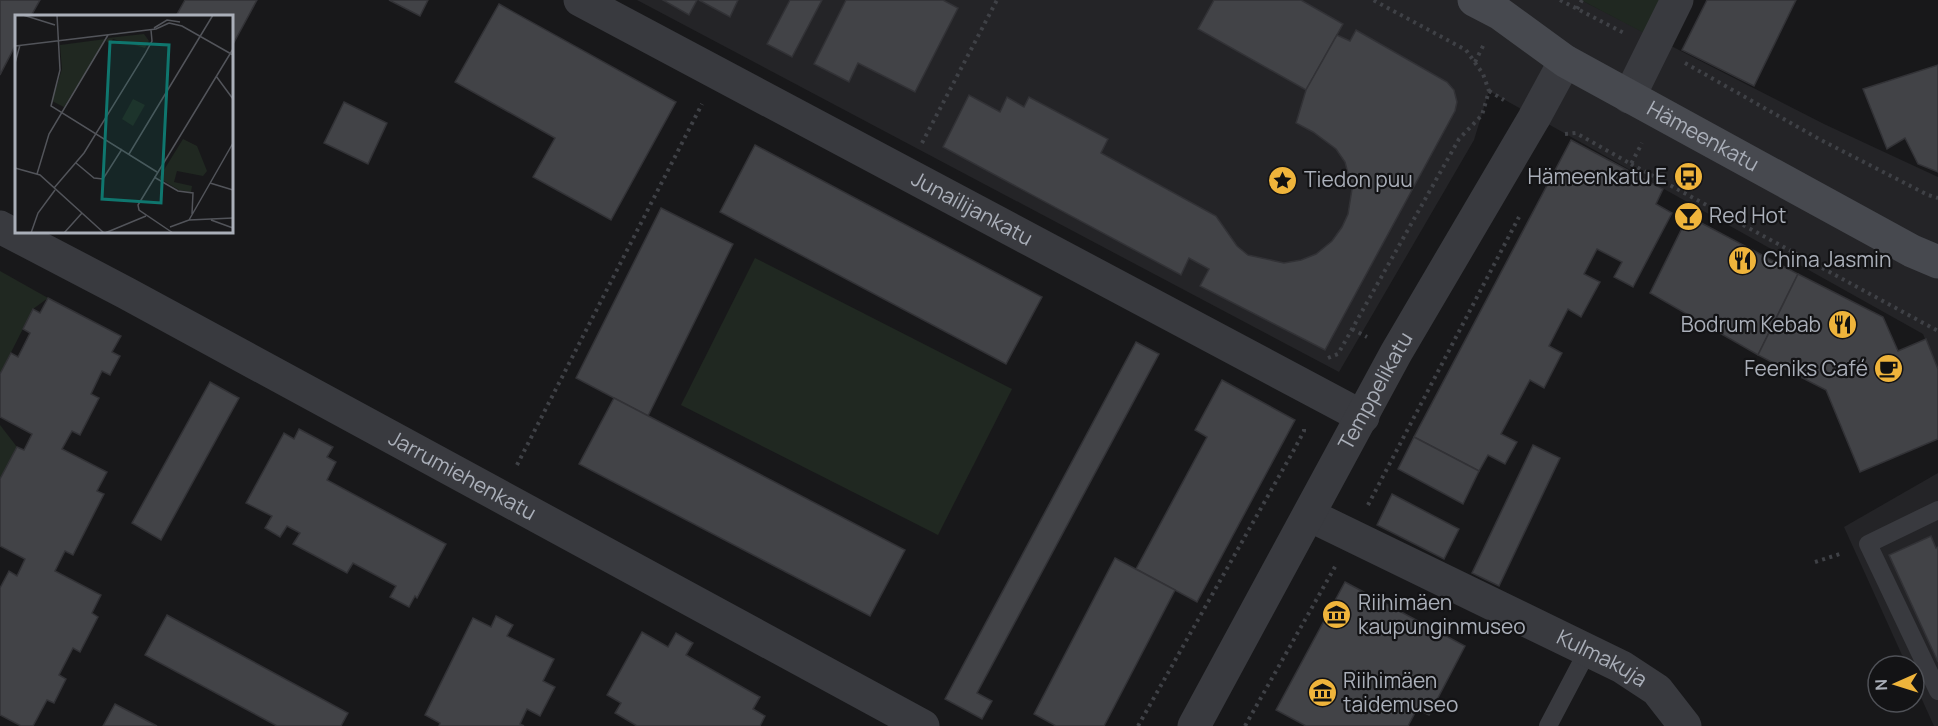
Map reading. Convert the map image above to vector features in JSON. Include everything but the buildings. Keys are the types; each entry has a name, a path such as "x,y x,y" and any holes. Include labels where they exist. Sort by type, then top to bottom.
{"street":[{"name":"Junailijankatu","path":"580,0 1363,417"},
{"name":"Hämeenkatu","path":"1474,0 1499,13 1565,61 1912,251 1938,262"},
{"path":"1629,97 1677,0"},
{"name":"Temppelikatu","path":"1194,726 1396,353 1565,61"},
{"name":"Jarrumiehenkatu","path":"0,227 126,292 922,726"},
{"name":"Kulmakuja","path":"1309,515 1622,667 1657,690 1685,726"}],"lane":[{"path":"1938,510 1869,544 1938,691"},
{"path":"1548,726 1588,650"}],"path":[{"path":"906,173 998,0"},
{"path":"1373,0 1466,50 1475,62"},
{"path":"1560,0 1685,63 1819,139 1938,198"},
{"path":"1577,9 1582,0"},
{"path":"501,497 718,74"},
{"path":"1489,91 1534,118"},
{"path":"1631,164 1938,331"},
{"path":"1245,726 1352,536 1525,207"}],"shaded area":[{"path":"637,0 1581,0 1824,124 1938,177 1938,371 1923,334 1489,91 1474,140 1339,372"},
{"path":"1581,0 1661,0 1644,33"},
{"path":"755,258 1012,389 938,535 681,405"},
{"path":"0,271 48,298 33,309 0,374"},
{"path":"0,425 17,447 0,479"},
{"path":"1938,473 1938,726 1934,726 1926,708 1926,654 1902,654 1844,527"}],"place":[{"name":"Hämeenkatu E","path":"1688,177"},
{"name":"Tiedon puu","path":"1283,180"},
{"name":"Red Hot","path":"1688,216"},
{"name":"China Jasmin","path":"1742,260"},
{"name":"Bodrum Kebab","path":"1842,325"},
{"name":"Feeniks Café","path":"1889,369"},
{"name":"Riihimäen kaupunginmuseo","path":"1337,615"},
{"name":"Riihimäen taidemuseo","path":"1322,693"}]}
